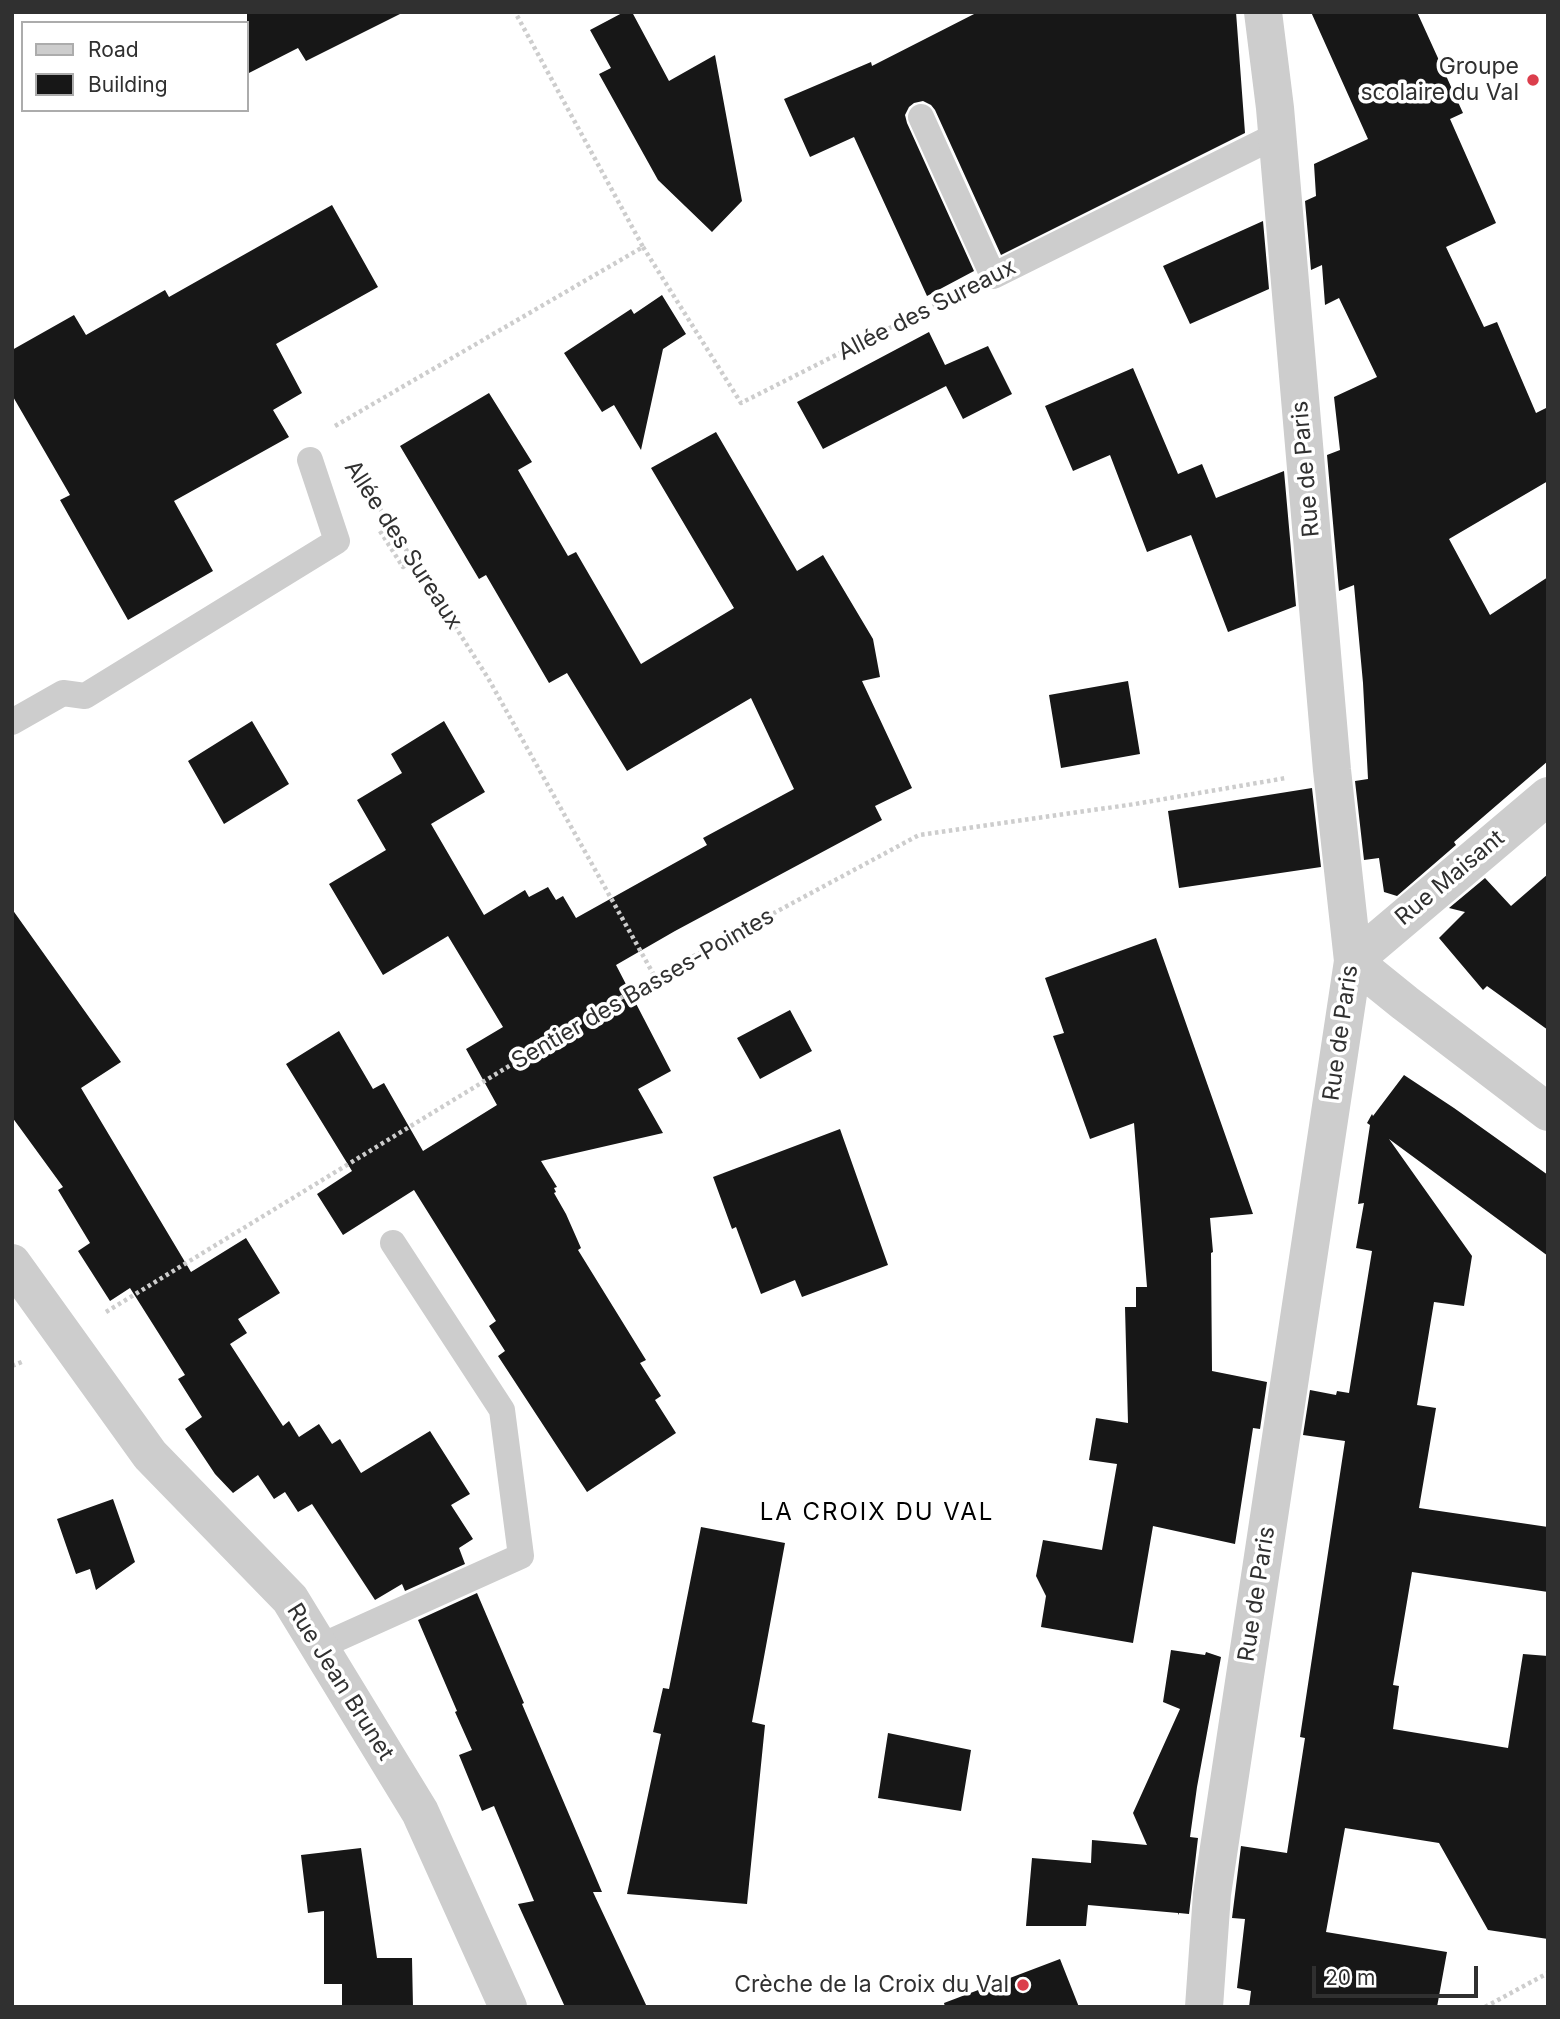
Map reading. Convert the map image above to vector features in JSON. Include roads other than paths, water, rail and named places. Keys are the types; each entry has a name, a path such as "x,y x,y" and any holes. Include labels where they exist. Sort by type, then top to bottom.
{"street":[{"name":"Rue de Paris","path":"1204,2007 1212,1894 1353,961 1332,771 1275,108 1263,12"},
{"name":"Rue Maisant","path":"1353,961 1548,796"},
{"path":"1353,961 1548,1112"},
{"name":"Rue Jean Brunet","path":"12,1263 150,1455 290,1599 420,1812 508,2007"}],"lane":[{"name":"Allée des Sureaux","path":"921,117 993,276 1277,135"},
{"path":"12,722 63,693 85,696 337,541 310,460"},
{"path":"319,1647 521,1556 502,1410 393,1243"}],"place":[{"name":"Groupe scolaire du Val","path":"1533,80"},
{"name":"Crèche de la Croix du Val","path":"1023,1985"}],"district":[{"name":"LA CROIX DU VAL","path":"877,1513"}]}
